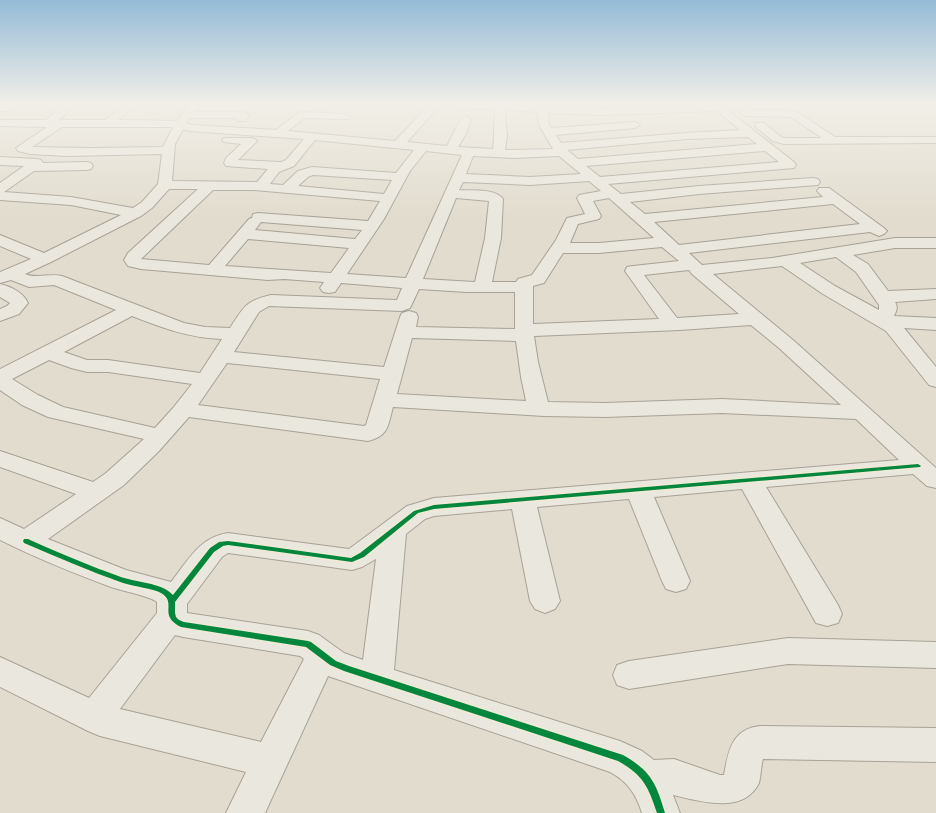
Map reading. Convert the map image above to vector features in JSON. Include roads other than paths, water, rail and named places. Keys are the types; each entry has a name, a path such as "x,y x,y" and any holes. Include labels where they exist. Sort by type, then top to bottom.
{"street":[{"path":"30,142 22,148 30,151 78,152 170,151 241,142"},
{"path":"5,275 45,259 136,213 147,205 165,185 170,151 174,142"},
{"path":"249,142 251,143 230,161 230,163 283,166"},
{"path":"258,187 262,186 275,169 290,163 307,142"},
{"path":"369,142 498,154 628,142"},
{"path":"398,145 401,142"},
{"path":"401,306 404,304 413,284 454,186 460,142"},
{"path":"498,154 500,142"},
{"path":"555,142 560,149 575,163 642,219 755,319 786,344 927,473"},
{"path":"761,142 812,182 873,227 907,243"},
{"path":"575,163 768,147"},
{"path":"320,301 372,226 400,177 422,148"},
{"path":"153,164 170,151"},
{"path":"0,161 37,163 0,189"},
{"path":"31,167 100,165"},
{"path":"454,186 594,179 790,165"},
{"path":"213,270 273,200 303,174 312,171 400,177"},
{"path":"0,173 20,175"},
{"path":"165,185 207,180 269,177"},
{"path":"207,180 258,187 273,200 372,226"},
{"path":"207,180 134,256 132,260 134,263 413,284 524,287"},
{"path":"539,408 527,363 525,333 525,282 537,280 564,240 572,221 594,216 584,198 812,182"},
{"path":"454,186 496,199 493,238 482,287"},
{"path":"0,196 70,201 136,213"},
{"path":"0,211 28,198"},
{"path":"273,200 388,198"},
{"path":"642,219 836,200"},
{"path":"558,248 671,246 873,227"},
{"path":"244,234 360,244"},
{"path":"0,240 45,259"},
{"path":"672,324 633,271 785,261 895,243 936,243"},
{"path":"0,254 17,247"},
{"path":"839,252 862,268 883,297 888,305 888,310 884,320"},
{"path":"785,261 829,290 894,327 936,381"},
{"path":"5,275 30,282 56,280 168,325 192,332 235,334"},
{"path":"0,290 18,300 19,303 13,310 0,315"},
{"path":"883,297 936,294"},
{"path":"13,535 97,492 134,463 183,410 206,380 255,305 271,300 320,301 401,306 409,307 411,310 376,428 368,434 183,410"},
{"path":"0,377 130,310"},
{"path":"405,332 518,335 535,329 672,324 755,319"},
{"path":"884,320 936,324"},
{"path":"48,352 87,366 108,366 206,380"},
{"path":"222,357 393,374"},
{"path":"0,381 30,400 56,412 160,436"},
{"path":"384,400 606,410 722,406 862,413"},
{"path":"0,459 97,492"},
{"path":"94,717 172,609 212,550 221,544 228,542 352,560 362,555 416,512 425,509 749,480 927,473"},
{"path":"749,480 827,614"},
{"path":"638,490 676,581"},
{"path":"523,500 545,601"},
{"path":"377,679 393,530"},
{"path":"13,535 83,565 118,578 170,594 176,623 308,644 333,663 377,679 620,758 634,765 647,779 654,791 661,813"},
{"path":"629,675 788,651 830,651 936,656"},
{"path":"244,813 322,655"},
{"path":"0,671 94,717 270,761"},
{"path":"647,779 673,777 718,792 730,794 737,791 740,784 746,753 754,744 765,742 936,745"}]}
